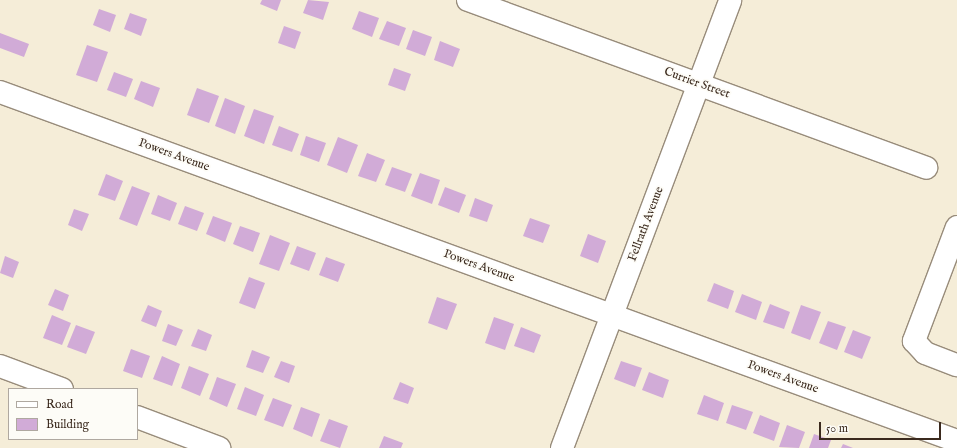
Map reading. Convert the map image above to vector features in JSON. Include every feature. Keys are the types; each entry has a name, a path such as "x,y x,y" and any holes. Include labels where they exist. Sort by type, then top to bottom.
{"street":[{"name":"Currier Street","path":"468,0 926,168"},
{"name":"Fellrath Avenue","path":"562,448 730,0"},
{"name":"Powers Avenue","path":"0,92 957,441"},
{"path":"957,227 914,341 925,353 957,365"},
{"path":"0,366 59,388"},
{"path":"138,417 219,448"}],"building":[{"path":"262,0 281,0 277,11 260,4"},
{"path":"308,0 329,2 323,20 303,13"},
{"path":"99,9 116,15 110,32 93,25"},
{"path":"359,11 379,18 372,37 352,29"},
{"path":"130,13 147,19 141,36 124,29"},
{"path":"387,21 406,28 399,46 379,39"},
{"path":"284,26 301,32 295,49 278,43"},
{"path":"413,30 432,37 425,56 406,49"},
{"path":"0,33 29,44 24,57 0,48"},
{"path":"440,41 460,49 453,67 434,60"},
{"path":"87,45 108,52 97,82 76,75"},
{"path":"394,68 411,74 405,91 388,85"},
{"path":"114,72 133,79 126,97 107,90"},
{"path":"141,81 160,88 153,107 134,99"},
{"path":"197,88 219,96 209,123 187,115"},
{"path":"225,98 245,106 235,134 215,126"},
{"path":"254,109 274,116 264,144 244,136"},
{"path":"279,126 299,134 292,152 272,145"},
{"path":"306,136 326,143 319,162 300,155"},
{"path":"338,137 358,145 347,173 327,165"},
{"path":"367,153 385,160 376,182 358,176"},
{"path":"392,167 412,174 405,192 385,185"},
{"path":"420,173 440,180 432,204 411,196"},
{"path":"106,174 123,181 115,201 98,195"},
{"path":"132,186 150,193 137,226 119,219"},
{"path":"445,187 466,195 459,213 438,205"},
{"path":"158,195 177,203 170,221 151,214"},
{"path":"475,198 493,205 487,222 469,216"},
{"path":"185,206 204,213 197,231 178,224"},
{"path":"74,209 89,214 82,231 68,225"},
{"path":"213,216 232,223 225,242 206,234"},
{"path":"530,218 550,225 543,243 523,236"},
{"path":"240,226 260,233 253,252 233,244"},
{"path":"588,234 606,241 598,263 580,256"},
{"path":"270,235 290,243 279,271 259,264"},
{"path":"297,246 316,253 309,271 290,264"},
{"path":"5,256 19,262 13,278 0,273"},
{"path":"326,257 345,264 338,282 319,275"},
{"path":"249,277 265,283 255,309 239,303"},
{"path":"714,283 734,291 728,309 707,301"},
{"path":"55,289 69,295 63,311 48,305"},
{"path":"742,294 762,302 756,320 735,312"},
{"path":"437,297 457,304 447,330 428,323"},
{"path":"770,304 790,312 784,329 763,322"},
{"path":"148,305 162,311 156,327 141,321"},
{"path":"801,305 821,312 810,340 791,333"},
{"path":"52,315 71,323 62,345 43,338"},
{"path":"494,317 514,324 505,350 485,343"},
{"path":"828,321 846,327 837,350 819,343"},
{"path":"168,324 183,330 176,346 162,341"},
{"path":"76,325 95,332 86,354 67,347"},
{"path":"521,327 541,335 534,353 514,346"},
{"path":"198,329 212,335 206,351 191,346"},
{"path":"853,330 871,337 862,359 844,352"},
{"path":"131,349 150,356 142,378 123,371"},
{"path":"252,350 270,357 263,373 246,367"},
{"path":"162,356 180,364 172,386 153,379"},
{"path":"281,361 295,366 289,383 274,377"},
{"path":"621,361 642,368 635,387 614,379"},
{"path":"189,366 209,374 200,396 181,388"},
{"path":"649,372 669,380 663,398 642,390"},
{"path":"217,377 236,384 227,407 209,399"},
{"path":"400,382 414,388 408,404 393,399"},
{"path":"245,387 264,395 256,416 237,409"},
{"path":"704,395 724,403 718,421 697,414"},
{"path":"273,398 292,405 283,427 264,420"},
{"path":"732,405 753,412 746,430 726,423"},
{"path":"301,407 320,414 312,437 293,429"},
{"path":"760,415 780,423 774,441 753,433"},
{"path":"329,419 348,426 340,448 320,441"},
{"path":"787,425 805,432 799,448 779,447"},
{"path":"814,434 831,440 828,448 809,448"},
{"path":"384,436 403,443 401,448 379,448"},
{"path":"843,444 853,448 841,448"}]}
